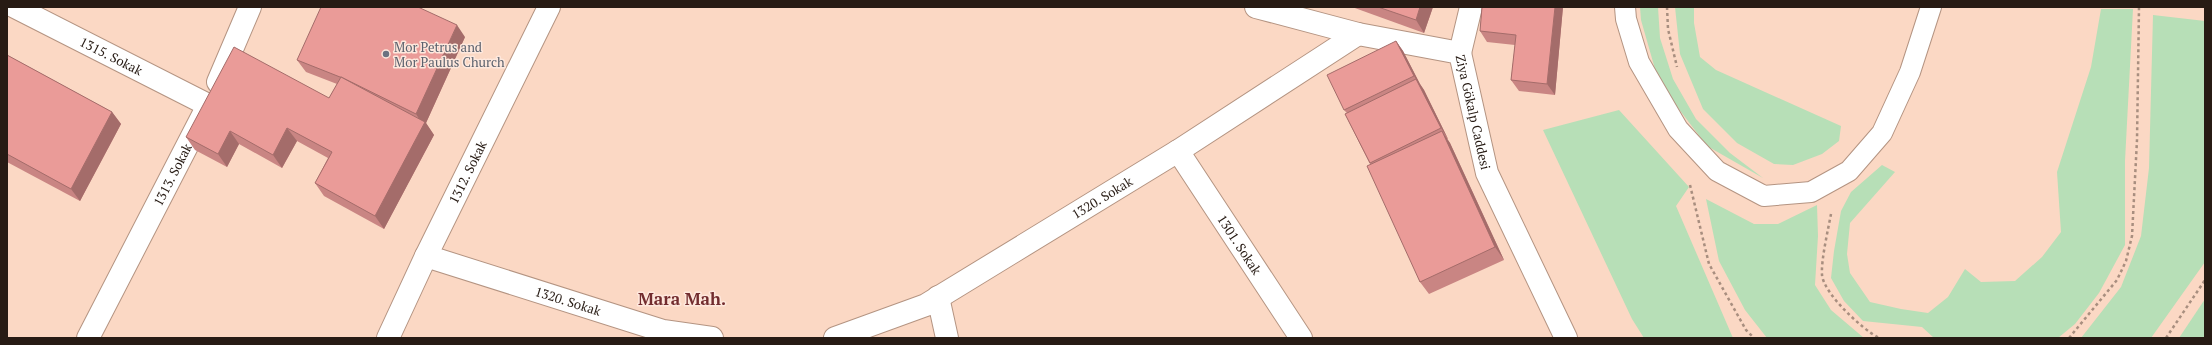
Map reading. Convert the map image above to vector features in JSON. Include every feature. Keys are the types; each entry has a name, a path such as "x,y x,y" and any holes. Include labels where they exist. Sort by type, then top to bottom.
{"street":[{"name":"1315. Sokak","path":"15,7 208,104"},
{"name":"1313. Sokak","path":"88,338 208,104 250,7"},
{"name":"1312. Sokak","path":"388,338 426,256 549,7"},
{"name":"Ziya Gökalp Caddesi","path":"1256,7 1358,34 1460,53 1487,173 1566,338"},
{"path":"1460,53 1472,7"},
{"name":"1320. Sokak","path":"835,338 926,305 1178,151 1358,34"},
{"name":"1301. Sokak","path":"1178,151 1301,338"},
{"name":"1320. Sokak","path":"426,256 663,331 712,338"},
{"path":"938,297 947,338"}],"lane":[{"path":"1625,7 1626,19 1639,62 1678,129 1717,171 1764,196 1811,192 1849,171 1882,133 1910,72 1931,7"}],"path":[{"path":"1667,7 1668,29 1678,72"},
{"path":"2069,338 2117,280 2126,262 2132,236 2137,140 2139,7"},
{"path":"1836,178 1822,276 1830,292 1846,313 1879,338"},
{"path":"1690,182 1709,264 1746,330 1754,338"},
{"path":"2166,338 2205,280"}],"green space":[{"path":"1640,7 1658,7 1660,38 1673,79 1696,119 1730,153 1763,178 1707,146 1659,83 1641,20"},
{"path":"1675,7 1694,7 1694,23 1700,57 1716,70 1841,126 1839,141 1822,154 1793,165 1774,164 1737,143 1703,109 1680,54"},
{"path":"2101,9 2133,9 2125,161 2125,245 2099,293 2075,324 2058,338 1934,338 1922,327 1863,321 1844,301 1831,278 1834,251 1841,211 1851,192 1882,165 1895,172 1850,223 1847,254 1850,273 1870,302 1928,313 1948,297 1965,269 1981,282 2015,281 2042,257 2061,232 2057,172 2091,67"},
{"path":"2153,15 2205,21 2205,262 2151,338 2081,338 2121,287 2141,236 2149,168"},
{"path":"1619,110 1689,187 1676,206 1733,338 1644,338 1632,319 1543,130"},
{"path":"1706,199 1754,224 1778,224 1817,205 1818,236 1815,285 1831,310 1864,338 1767,338 1745,310 1719,261"},
{"path":"2205,299 2205,338 2179,338"}],"building":[{"name":"Mor Petrus and Mor Paulus Church","path":"321,7 418,7 457,25 416,114 341,77 297,60"},
{"path":"1378,7 1420,7 1416,20"},
{"path":"1482,7 1555,7 1547,84 1511,80 1516,35 1480,31"},
{"path":"1396,41 1414,76 1344,110 1327,75"},
{"path":"234,47 329,98 341,77 425,122 375,216 315,183 332,152 287,128 273,155 230,131 218,154 186,137"},
{"path":"7,55 112,112 71,189 7,154"},
{"path":"1416,79 1441,128 1370,163 1345,114"},
{"path":"1442,131 1495,247 1420,282 1367,166"}],"place":[{"name":"Mor Petrus and Mor Paulus Church","path":"386,54"}],"district":[{"name":"Mara Mah.","path":"682,298"}]}
